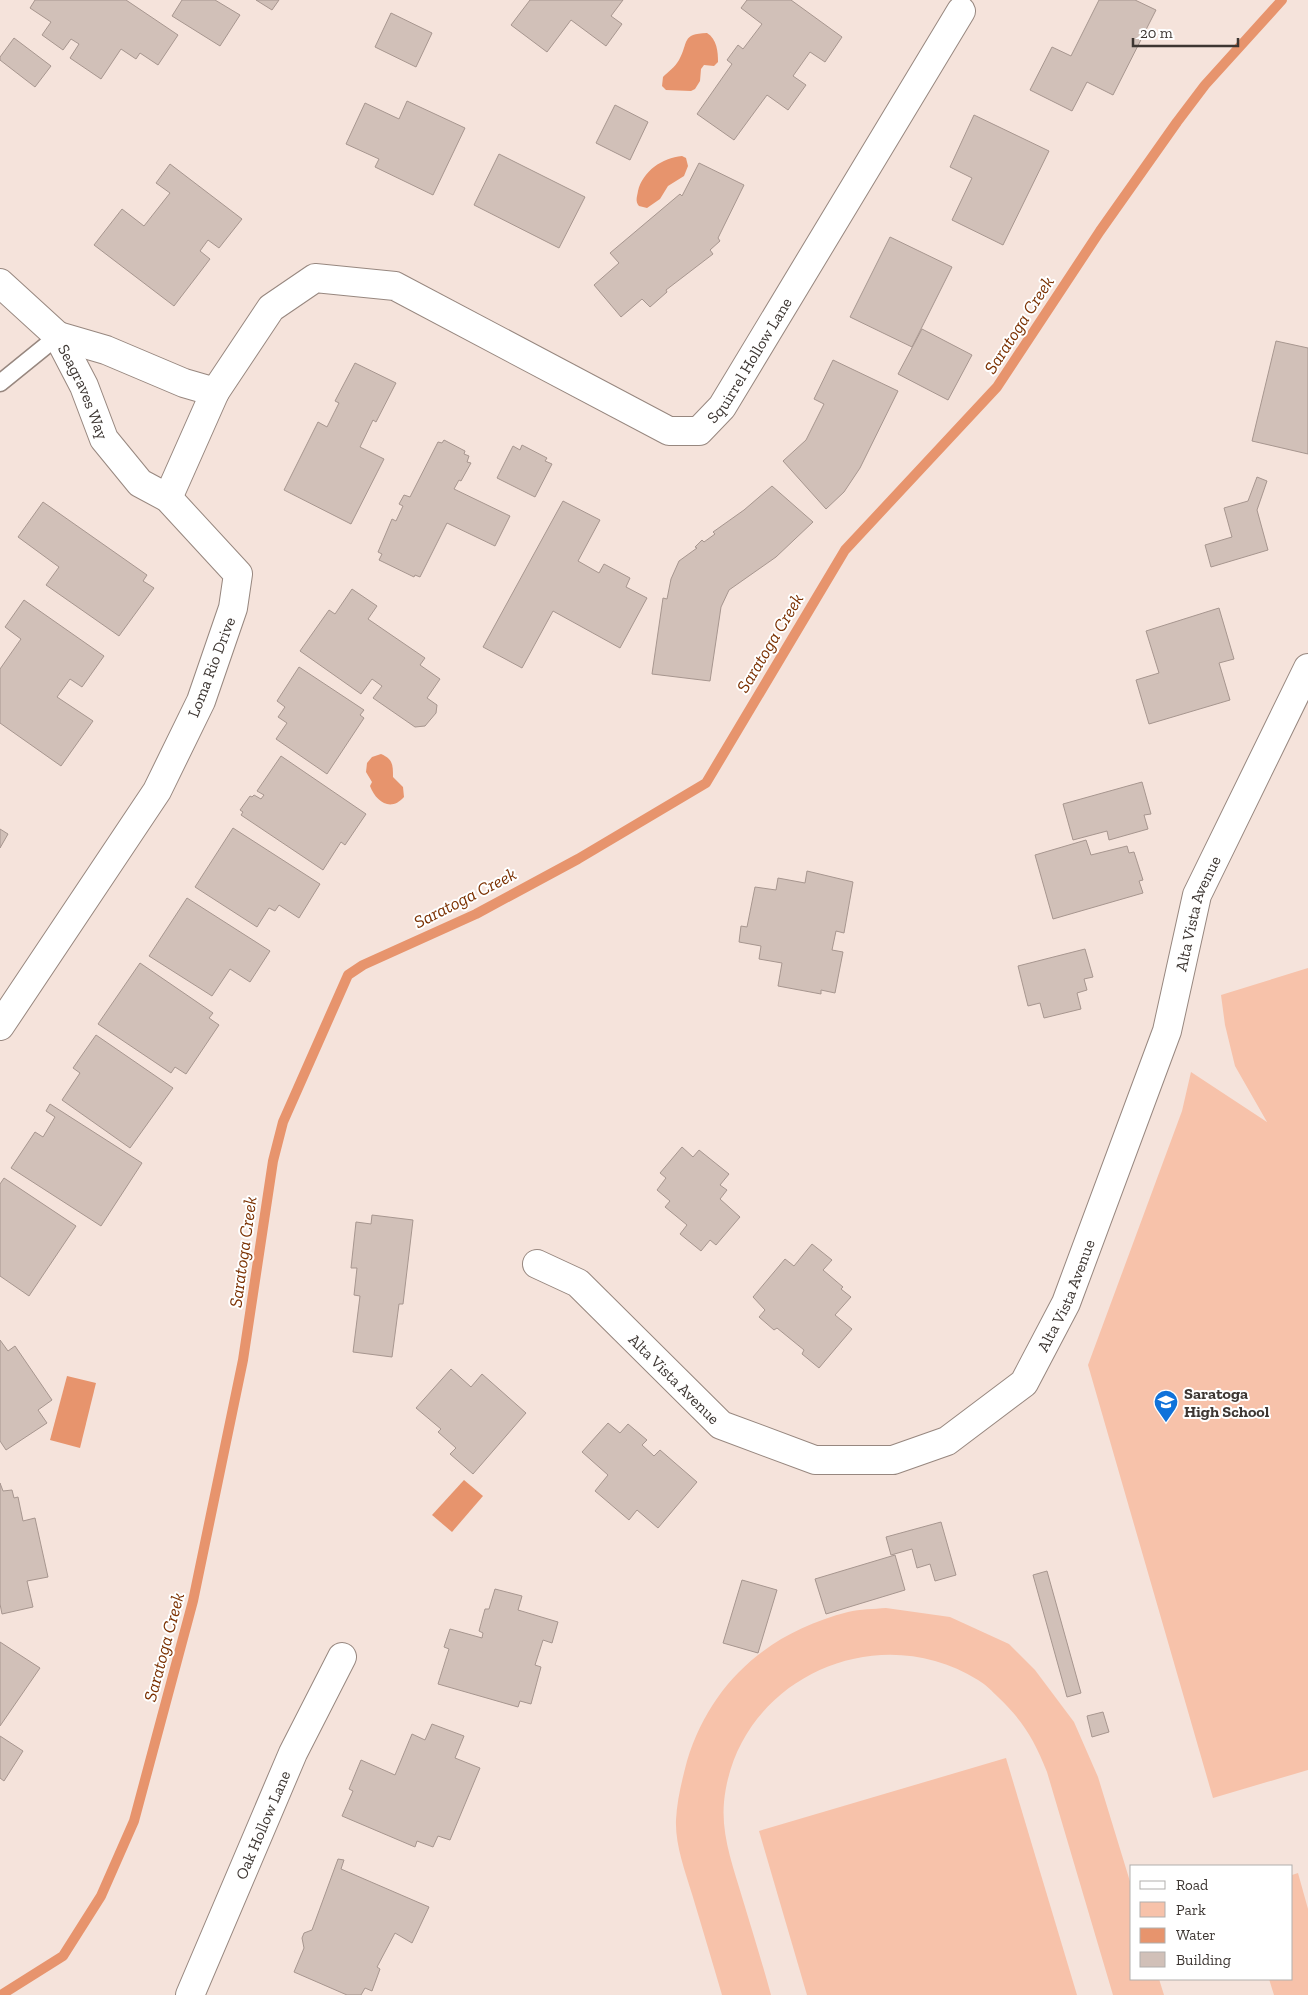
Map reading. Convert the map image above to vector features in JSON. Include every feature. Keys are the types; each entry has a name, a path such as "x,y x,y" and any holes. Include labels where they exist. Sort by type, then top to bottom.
{"street":[{"name":"Squirrel Hollow Lane","path":"215,392 272,308 315,278 395,286 669,431 699,431 722,407 961,10"},
{"name":"Seagraves Way","path":"0,283 58,336 84,386 104,438 140,483 168,498"},
{"path":"58,336 106,350 184,383 215,392 168,498"},
{"name":"Loma Rio Drive","path":"0,1026 157,791 201,701 233,608 238,574 168,498"},
{"name":"Alta Vista Avenue","path":"537,1264 578,1283 721,1425 815,1460 893,1460 947,1441 1024,1383 1066,1303 1167,1031 1197,895 1308,668"},
{"name":"Oak Hollow Lane","path":"190,1995 292,1753 342,1657"}],"lane":[{"path":"0,383 58,336"}],"green space":[{"path":"1308,968 1308,1770 1213,1798 1088,1365 1182,1111 1191,1072 1267,1122 1235,1066 1225,1025 1221,995"},
{"path":"886,1608 950,1617 1009,1644 1035,1670 1074,1722 1098,1777 1130,1881 1130,1980 1159,1980 1164,1995 1113,1995 1047,1772 1032,1740 1021,1723 996,1695 978,1680 938,1662 897,1655 856,1658 817,1671 783,1693 754,1722 734,1759 724,1802 724,1826 732,1862 771,1995 722,1995 684,1867 676,1829 677,1805 687,1761 711,1707 728,1684 747,1664 769,1647 793,1633 819,1621 862,1610"},
{"path":"1006,1758 1077,1995 807,1995 759,1831"},
{"path":"1298,1873 1308,1909 1308,1995 1274,1995 1269,1980 1293,1980 1293,1875"}],"water":[{"path":"707,33 715,42 718,62 714,66 704,65 701,69 700,81 695,89 691,91 666,90 662,86 663,77 677,63 689,37"},
{"path":"682,156 686,158 688,166 684,176 668,186 660,199 647,208 639,206 637,201 638,191 644,177 661,163"},
{"path":"381,754 390,760 393,777 403,787 404,797 394,804 384,803 376,797 370,786 372,782 366,772 367,763 372,757"},
{"path":"67,1376 96,1383 80,1448 50,1440"},
{"path":"464,1480 483,1496 452,1532 432,1515"}],"building":[{"path":"35,0 126,0 178,35 158,65 140,53 136,59 121,49 101,79 70,58 79,44 71,39 63,50 42,35 51,22 30,8"},
{"path":"182,0 215,0 240,15 220,46 172,16"},
{"path":"256,0 279,0 272,10"},
{"path":"530,0 623,0 611,16 622,24 606,46 571,20 547,52 511,25"},
{"path":"747,0 791,0 842,37 825,62 810,52 793,76 806,85 788,110 767,95 734,140 697,114 732,64 727,60 738,45 743,49 762,24 741,8"},
{"path":"1099,0 1135,0 1156,10 1113,95 1087,82 1072,111 1030,90 1052,47 1071,56"},
{"path":"391,13 432,33 416,67 375,47"},
{"path":"14,38 51,66 35,87 0,60 0,57"},
{"path":"407,101 465,128 433,195 375,167 379,159 346,144 365,103 399,119"},
{"path":"615,105 648,122 630,160 596,143"},
{"path":"974,115 1049,151 1003,245 952,220 972,178 950,167"},
{"path":"499,154 585,197 559,248 474,205"},
{"path":"699,163 744,185 718,238 720,241 710,250 713,254 666,290 667,292 650,307 642,299 621,317 594,285 619,263 610,253 680,194 682,196"},
{"path":"170,164 242,219 219,248 208,240 200,251 210,259 174,306 94,245 122,209 144,226 170,193 156,183"},
{"path":"890,237 952,267 912,347 850,317"},
{"path":"922,329 972,355 948,400 898,374"},
{"path":"1276,341 1308,348 1308,454 1252,441"},
{"path":"833,360 898,391 860,468 844,492 826,509 783,461 806,440 824,404 814,399"},
{"path":"355,363 396,383 376,422 373,420 360,447 384,459 351,524 284,490 318,422 327,427 339,403 335,401"},
{"path":"444,440 465,451 464,454 469,456 467,462 471,463 454,489 510,516 495,546 447,523 420,577 415,575 414,577 379,560 382,554 378,552 392,519 396,521 403,506 399,504 404,495 410,497 438,442 442,443"},
{"path":"522,445 547,458 545,461 552,464 535,497 497,478 513,446 520,450"},
{"path":"1257,477 1267,481 1257,510 1268,550 1211,567 1205,545 1232,537 1224,508 1248,501"},
{"path":"772,486 813,522 776,557 729,590 721,607 710,681 652,674 663,598 667,599 671,579 679,561 697,548 695,547 702,540 704,542 715,534 713,532 744,510"},
{"path":"563,501 600,520 578,561 599,573 604,564 630,578 626,587 647,598 620,648 553,611 522,668 483,647"},
{"path":"43,502 147,575 143,581 154,588 119,636 46,585 59,567 18,537"},
{"path":"352,589 377,606 368,619 425,658 420,665 440,679 427,698 437,705 436,713 425,726 415,727 373,698 382,686 372,679 361,694 300,651 329,610 335,614"},
{"path":"24,600 104,656 82,687 70,679 57,697 93,721 61,766 0,723 0,669 21,639 5,627"},
{"path":"1219,608 1234,659 1219,663 1230,700 1149,724 1136,680 1159,673 1146,631"},
{"path":"299,667 364,710 360,715 364,718 327,774 276,739 287,723 278,717 285,707 277,701"},
{"path":"281,756 366,814 345,845 341,842 323,870 241,815 243,812 240,810 250,796 254,795 261,799 264,795 257,791"},
{"path":"1142,782 1151,814 1144,815 1148,829 1109,840 1107,831 1073,840 1063,804"},
{"path":"233,828 320,884 299,918 279,905 275,911 269,908 257,927 195,887"},
{"path":"0,829 8,834 0,848"},
{"path":"1086,840 1091,855 1127,846 1129,853 1134,852 1143,880 1139,881 1143,893 1053,919 1035,855"},
{"path":"807,871 853,882 844,933 836,931 832,950 843,952 835,993 821,990 821,994 778,986 782,963 759,959 761,946 739,942 741,926 747,927 755,887 776,890 778,878 805,883"},
{"path":"187,898 270,951 250,982 230,969 212,996 149,956"},
{"path":"1085,949 1093,977 1084,979 1087,990 1077,993 1081,1009 1044,1018 1040,1003 1028,1006 1018,966"},
{"path":"140,963 213,1013 209,1018 219,1025 186,1074 175,1067 171,1073 98,1024"},
{"path":"96,1035 173,1088 130,1148 62,1100 80,1073 73,1068"},
{"path":"50,1104 142,1163 101,1226 11,1168 35,1132 43,1137 55,1117 46,1111"},
{"path":"682,1147 693,1157 699,1150 729,1174 720,1185 727,1190 720,1199 740,1217 716,1245 710,1240 701,1251 680,1234 687,1225 665,1207 670,1201 657,1190 666,1178 660,1173"},
{"path":"4,1178 76,1226 29,1296 0,1276 0,1184"},
{"path":"372,1215 413,1220 403,1304 399,1304 392,1357 353,1352 360,1296 354,1295 357,1268 351,1268 356,1222 371,1224"},
{"path":"812,1244 832,1260 823,1270 843,1287 841,1289 851,1297 835,1315 852,1329 819,1368 802,1354 804,1350 777,1328 774,1330 759,1317 765,1310 753,1297 785,1259 794,1266"},
{"path":"0,1340 8,1351 15,1346 52,1400 38,1410 47,1423 6,1450 0,1441"},
{"path":"451,1369 471,1387 482,1374 526,1413 473,1474 450,1454 456,1448 438,1432 441,1429 416,1408"},
{"path":"608,1423 620,1433 628,1424 647,1440 642,1445 654,1456 660,1450 697,1482 658,1528 637,1510 629,1520 595,1491 608,1475 582,1452"},
{"path":"0,1483 3,1491 12,1490 14,1498 18,1497 23,1521 35,1518 48,1577 27,1581 33,1607 2,1614 0,1604"},
{"path":"941,1522 956,1575 935,1581 930,1564 917,1568 912,1549 891,1555 886,1537"},
{"path":"895,1555 905,1590 826,1614 815,1579"},
{"path":"1047,1571 1081,1693 1067,1697 1033,1575"},
{"path":"742,1580 777,1590 758,1653 723,1643"},
{"path":"495,1589 522,1596 518,1610 558,1622 552,1643 543,1640 535,1665 541,1667 531,1704 520,1701 518,1707 438,1684 449,1649 444,1647 450,1629 482,1638 483,1633 479,1631 485,1609 489,1609"},
{"path":"0,1642 40,1668 0,1726"},
{"path":"1103,1712 1109,1732 1092,1737 1087,1716"},
{"path":"432,1724 464,1736 455,1758 480,1768 450,1840 438,1836 433,1847 417,1841 415,1847 342,1816 353,1791 349,1789 361,1760 395,1775 412,1734 425,1740"},
{"path":"0,1736 23,1751 4,1781 0,1778"},
{"path":"338,1859 344,1860 341,1869 429,1907 412,1943 395,1933 377,1967 380,1969 372,1991 365,1988 361,1995 347,1995 294,1972 304,1948 302,1938 304,1933 312,1930"}],"waterway":[{"name":"Saratoga Creek","path":"1,1995 63,1956 101,1896 134,1821 193,1601 243,1360 273,1161 283,1122 348,975 363,965 476,914 578,859 706,783 845,550 997,387 1100,231 1177,122 1205,85 1282,0"}],"place":[{"name":"Saratoga High School","path":"1166,1423"}]}
